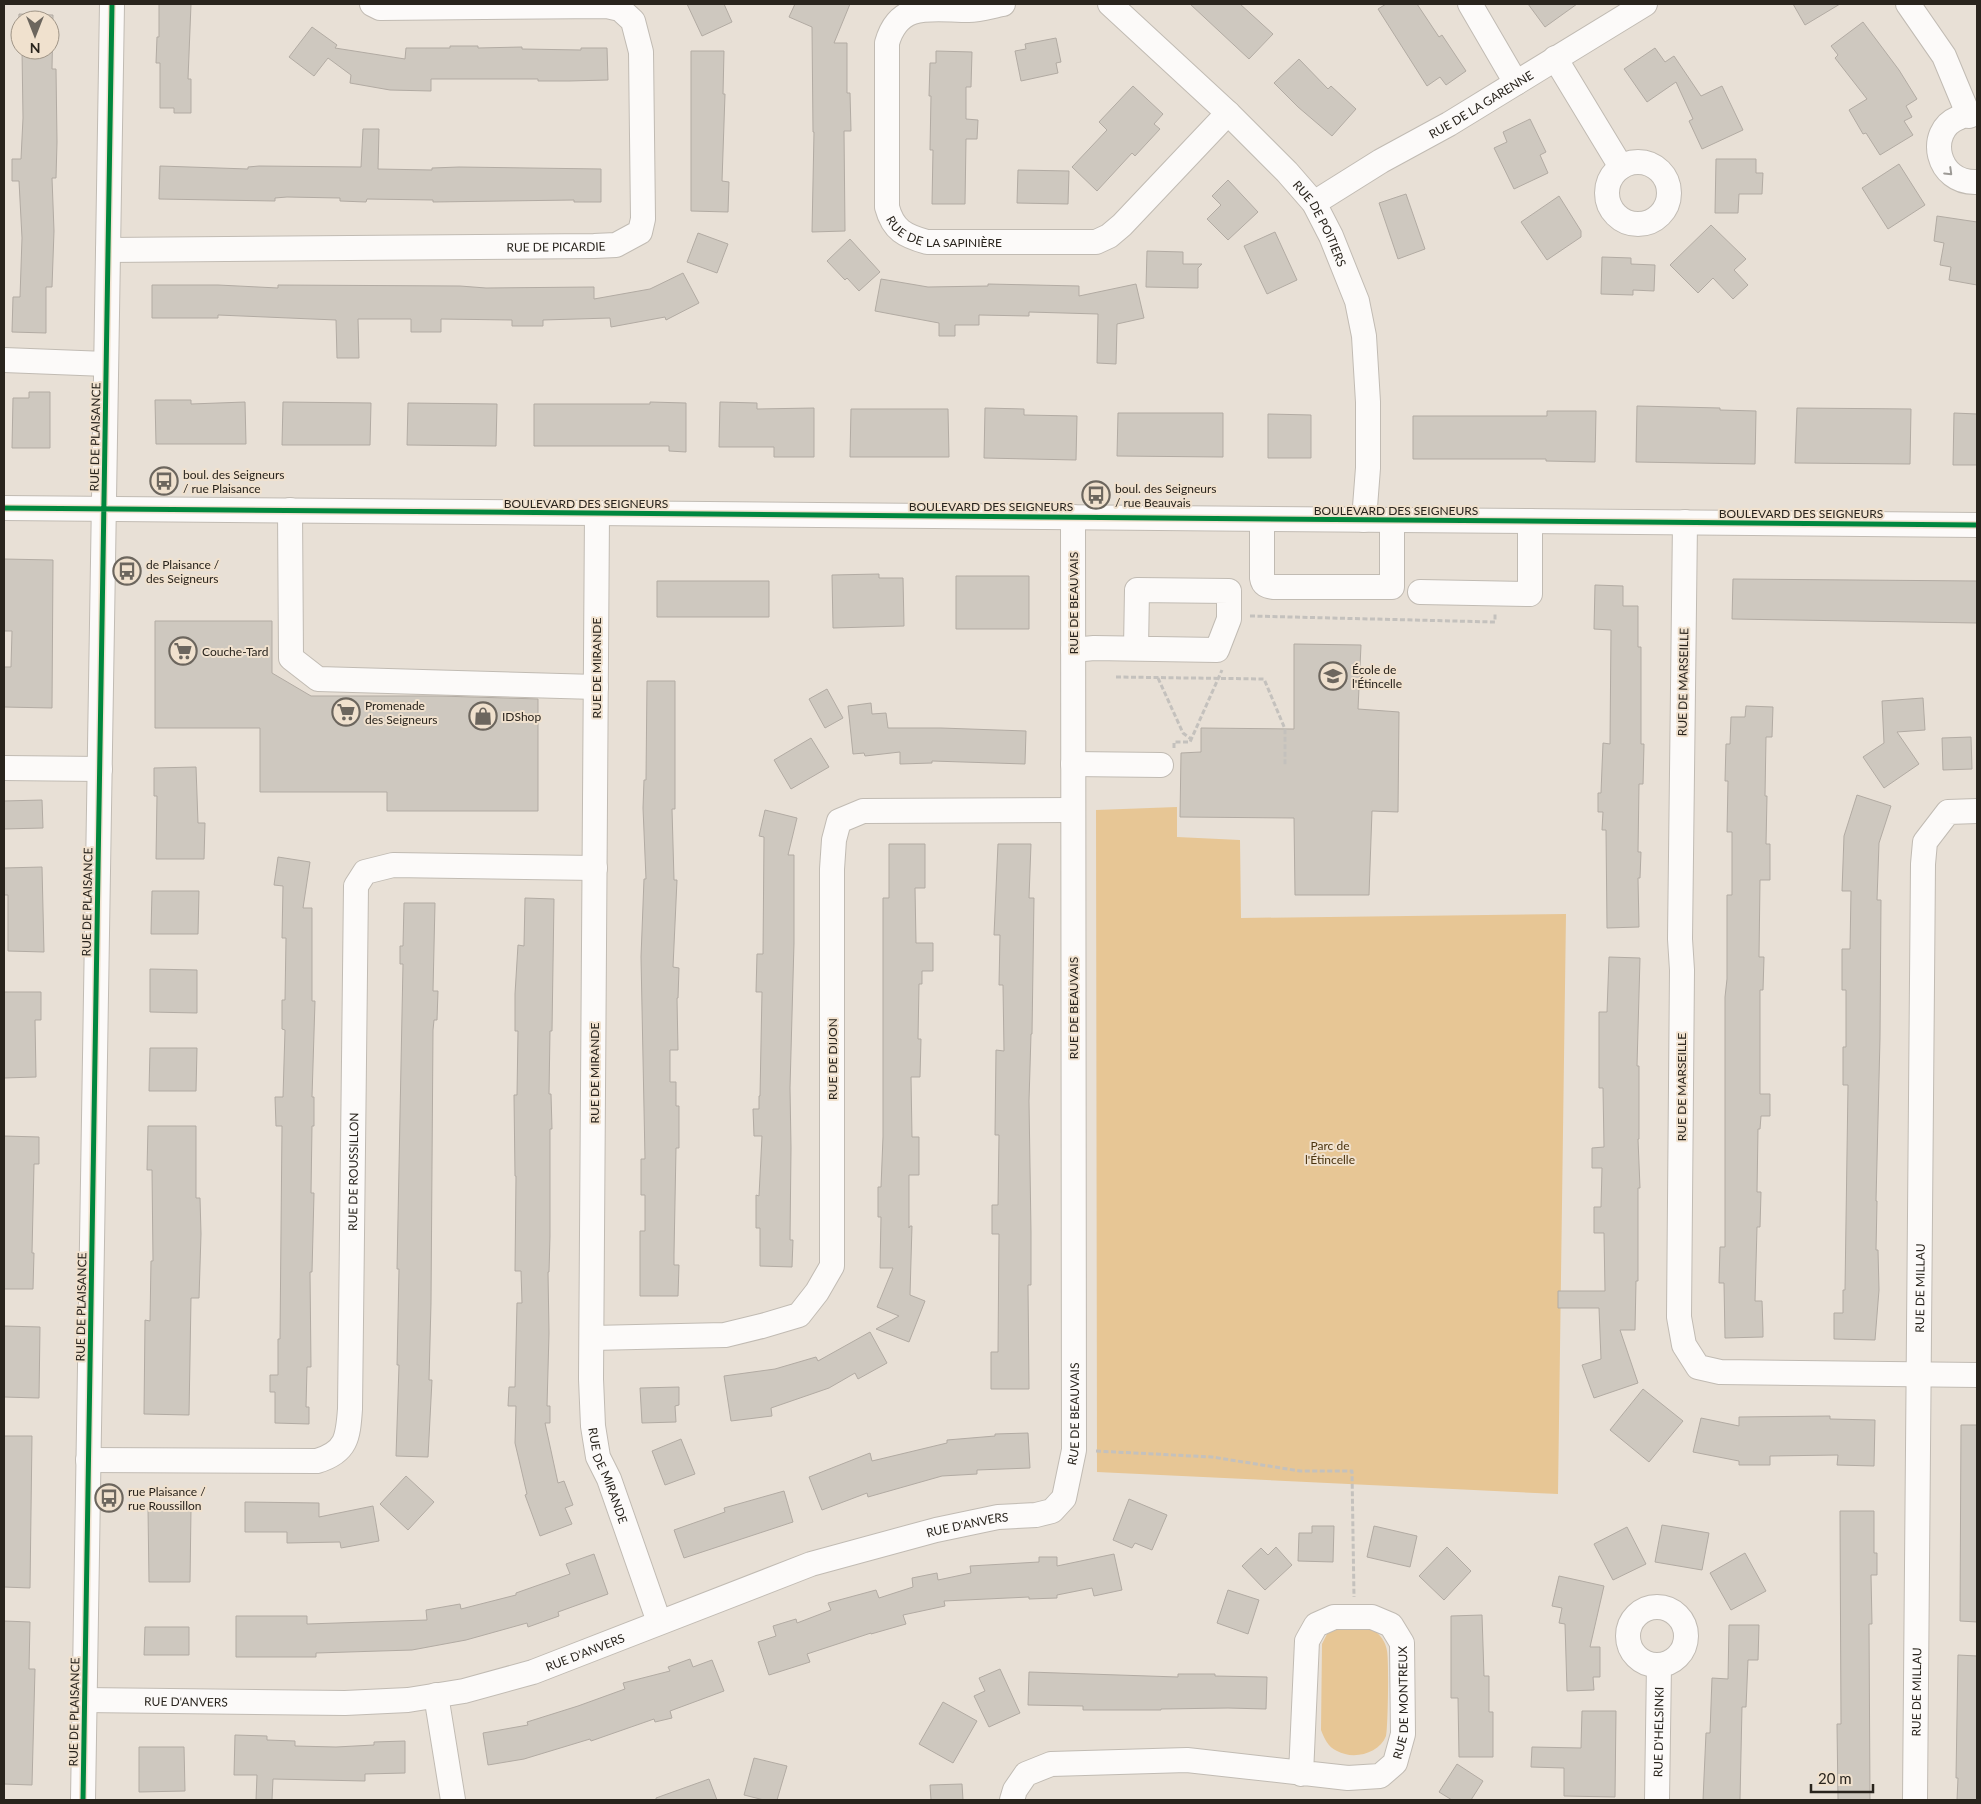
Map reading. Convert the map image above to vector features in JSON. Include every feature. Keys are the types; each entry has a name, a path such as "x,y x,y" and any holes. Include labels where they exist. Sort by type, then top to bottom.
{"street":[{"name":"RUE DE PLAISANCE","path":"83,1800 112,4"},
{"name":"RUE DE PICARDIE","path":"108,250 594,246 616,245 640,232 643,219 641,52 633,20 620,9 607,6 380,8 372,4"},
{"name":"RUE DE LA SAPINIÈRE","path":"1003,4 978,10 927,8 915,10 896,20 890,30 887,43 887,207 891,221 912,238 927,242 1096,242 1109,236 1122,225 1228,113"},
{"name":"RUE DE POITIERS","path":"1110,4 1228,113 1287,172 1314,203 1331,236 1353,292 1364,336 1368,402 1368,468 1364,520"},
{"path":"1470,4 1516,82"},
{"name":"RUE DE LA GARENNE","path":"1314,203 1645,4"},
{"path":"1908,4 1944,56 1973,115 1958,118 1949,124 1942,133 1939,155 1943,165 1950,174 1959,180 1977,182"},
{"path":"1556,58 1621,167"},
{"path":"4,360 106,364"},
{"name":"BOULEVARD DES SEIGNEURS","path":"4,508 1977,525"},
{"path":"290,510 291,658 318,679 596,687"},
{"name":"RUE DE MIRANDE","path":"597,513 591,1379 593,1426 598,1457 609,1479 659,1622"},
{"name":"RUE DE BEAUVAIS","path":"1064,1498 1074,1450 1074,517"},
{"path":"1262,519 1262,578 1267,586 1273,587 1392,587 1392,520"},
{"path":"1420,592 1530,594 1530,521"},
{"name":"RUE DE MARSEILLE","path":"1685,522 1680,939 1682,970 1679,1317 1684,1345 1698,1367 1720,1372 1977,1375"},
{"path":"1074,650 1136,648"},
{"path":"1074,764 1161,765"},
{"path":"4,768 100,769"},
{"name":"RUE DE DIJON","path":"592,1338 725,1334 800,1315 817,1292 832,1266 832,869 834,840 839,822 864,811 1074,810"},
{"name":"RUE DE MILLAU","path":"1915,1800 1923,874 1925,842 1948,812 1977,811"},
{"name":"RUE DE ROUSSILLON","path":"88,1460 317,1461 330,1457 342,1447 348,1435 350,1409 356,886 365,872 393,864 595,868"},
{"name":"RUE D'ANVERS","path":"84,1700 345,1703 408,1700 464,1691 533,1672 811,1564 936,1530 998,1517 1036,1515 1052,1511 1064,1498"},
{"name":"RUE DE MONTREUX","path":"1012,1800 1015,1790 1026,1774 1051,1764 1186,1760 1234,1764 1301,1774 1348,1778 1380,1776 1395,1763 1403,1734 1402,1643 1391,1625 1372,1618 1334,1618 1316,1625 1307,1641 1301,1774"},
{"name":"RUE D'HELSINKI","path":"1657,1800 1659,1666"},
{"path":"436,1695 453,1800"}],"path":[{"path":"1247,616 1495,622"},
{"path":"1116,677 1264,679 1285,729 1285,765"},
{"path":"1158,678 1183,733 1191,739"},
{"path":"1074,1450 1212,1457 1300,1471 1352,1471 1355,1618"}],"green space":[{"name":"Parc de l'Étincelle","path":"1177,807 1177,837 1240,840 1241,918 1566,914 1558,1494 1097,1472 1096,810"},
{"path":"1334,1627 1369,1628 1380,1636 1386,1648 1388,1680 1386,1736 1378,1747 1365,1754 1350,1755 1337,1751 1329,1745 1321,1730 1322,1644 1327,1634"}],"building":[{"path":"159,4 191,4 188,79 191,79 191,113 174,113 174,108 160,108 160,63 156,63 157,37 159,37"},
{"path":"687,4 724,4 732,22 702,36"},
{"path":"795,4 850,4 834,43 847,43 847,93 850,93 851,131 844,131 845,231 812,232 814,132 812,27 789,17"},
{"path":"1190,4 1240,4 1273,34 1249,59"},
{"path":"1386,4 1417,4 1439,37 1442,35 1466,71 1446,85 1440,77 1427,86 1378,9"},
{"path":"1528,4 1577,4 1545,27"},
{"path":"1793,4 1840,4 1805,25"},
{"path":"1863,22 1899,70 1917,99 1906,106 1912,117 1904,121 1913,135 1880,155 1866,133 1863,134 1849,110 1867,99 1835,58 1838,55 1831,46"},
{"path":"312,27 337,45 335,48 405,59 406,48 478,46 478,48 522,47 522,49 581,50 581,48 607,48 608,80 431,79 431,91 390,90 350,83 351,75 328,58 314,76 289,57"},
{"path":"1056,38 1061,62 1056,63 1058,73 1021,81 1015,51 1026,49 1025,44"},
{"path":"1655,48 1665,62 1674,56 1701,96 1722,86 1743,130 1702,149 1689,121 1693,119 1676,82 1647,102 1624,69"},
{"path":"691,51 724,51 723,94 725,94 722,181 729,182 728,212 691,211"},
{"path":"936,51 972,52 971,87 966,87 966,119 978,120 977,139 966,139 965,204 932,204 933,150 930,150 931,96 929,96 930,63 936,63"},
{"path":"1299,59 1328,89 1331,86 1356,109 1332,136 1298,107 1274,83"},
{"path":"22,60 52,60 52,69 56,69 57,142 56,178 52,178 54,231 52,287 46,287 46,333 12,332 13,297 20,297 22,238 19,181 12,181 12,159 21,159 23,118"},
{"path":"1133,86 1163,114 1154,124 1160,129 1135,156 1132,153 1097,191 1072,167 1107,130 1099,122"},
{"path":"1530,119 1546,152 1540,155 1548,173 1514,189 1494,148 1507,142 1503,132"},
{"path":"363,129 379,129 378,169 432,170 432,168 459,167 601,169 601,202 574,202 574,200 433,202 433,200 367,199 366,202 340,201 340,198 287,197 275,198 275,201 159,199 160,166 248,169 248,167 259,166 361,167"},
{"path":"1716,159 1756,159 1756,173 1763,173 1762,194 1739,194 1738,213 1715,213"},
{"path":"1899,164 1925,205 1888,229 1862,188"},
{"path":"1018,170 1069,171 1068,204 1017,203"},
{"path":"1228,180 1258,212 1228,240 1207,219 1221,205 1212,196"},
{"path":"1406,194 1425,249 1398,259 1379,203"},
{"path":"1559,196 1581,231 1581,237 1547,260 1521,222"},
{"path":"1937,216 1977,222 1977,285 1949,280 1951,267 1940,265 1944,243 1934,241"},
{"path":"1711,225 1746,259 1734,270 1748,285 1733,299 1713,278 1698,293 1670,265"},
{"path":"1275,232 1297,280 1267,294 1244,246"},
{"path":"698,233 728,244 717,273 687,262"},
{"path":"850,239 880,272 859,291 847,278 845,280 827,261"},
{"path":"1147,251 1183,252 1183,264 1202,264 1198,268 1198,288 1146,287"},
{"path":"1602,257 1631,258 1631,264 1655,265 1654,291 1633,290 1633,295 1601,294"},
{"path":"683,273 699,303 666,320 665,317 611,327 610,318 543,320 543,326 512,326 512,320 441,319 441,332 411,332 411,319 358,319 359,358 337,358 336,320 218,315 218,318 152,318 152,285 218,285 278,288 278,285 460,286 486,288 594,287 594,299 650,289"},
{"path":"881,279 928,287 988,286 988,284 1079,286 1079,296 1136,284 1144,318 1117,324 1116,364 1097,363 1098,314 1029,312 1029,316 979,315 979,325 955,325 955,336 939,336 939,323 875,311"},
{"path":"29,392 50,392 50,448 12,448 13,398 29,398"},
{"path":"155,400 191,400 191,404 245,402 246,444 156,444"},
{"path":"283,402 371,403 370,445 282,445"},
{"path":"650,402 686,403 686,452 669,451 669,446 534,446 534,404 650,404"},
{"path":"720,402 757,403 757,409 814,408 814,457 774,457 774,447 719,447"},
{"path":"408,403 497,404 496,446 407,445"},
{"path":"1637,406 1756,411 1755,464 1636,462"},
{"path":"985,408 1024,409 1024,415 1077,416 1076,460 984,458"},
{"path":"1797,408 1911,409 1910,464 1795,463"},
{"path":"851,409 948,409 949,457 850,457"},
{"path":"1547,411 1596,411 1595,462 1546,461 1546,459 1413,459 1413,416 1547,416"},
{"path":"1118,413 1223,413 1223,457 1117,456"},
{"path":"1954,413 1977,414 1977,465 1953,465"},
{"path":"1268,414 1311,415 1311,458 1268,458"},
{"path":"4,559 53,560 52,708 4,707 4,667 11,667 12,631 4,631"},
{"path":"879,574 879,578 903,578 904,626 833,628 832,575"},
{"path":"956,576 1029,576 1029,629 956,629"},
{"path":"1733,579 1977,581 1977,623 1732,619"},
{"path":"657,581 769,581 769,617 657,617"},
{"path":"1595,585 1623,586 1623,606 1638,606 1638,647 1641,647 1641,744 1644,744 1643,784 1639,784 1638,852 1641,852 1640,878 1638,878 1639,927 1607,928 1606,830 1602,830 1603,812 1598,812 1598,793 1601,793 1603,743 1610,744 1611,630 1594,629"},
{"name":"Promenade des Seigneurs","path":"155,621 272,621 272,673 311,696 439,696 538,699 538,811 387,811 387,792 260,792 260,728 155,728"},
{"path":"1294,644 1361,645 1358,709 1399,712 1398,812 1372,811 1369,895 1295,895 1294,818 1180,817 1181,753 1201,752 1201,728 1294,729"},
{"path":"647,681 675,681 675,809 672,809 674,880 677,880 673,967 679,968 677,998 678,1050 670,1050 670,1082 676,1082 676,1106 679,1106 679,1148 676,1148 674,1254 674,1265 679,1265 678,1296 640,1296 640,1231 645,1231 645,1195 641,1195 641,1159 645,1159 641,957 644,879 646,879 643,808 644,780 646,780"},
{"path":"827,689 843,718 825,728 809,699"},
{"path":"1923,698 1925,730 1897,732 1919,764 1884,788 1863,757 1884,743 1882,701"},
{"path":"871,703 872,714 886,713 888,728 1026,731 1025,764 932,761 932,763 900,764 900,752 865,756 864,753 853,754 848,706"},
{"path":"1746,706 1773,707 1772,737 1766,737 1766,844 1770,844 1770,880 1760,880 1759,957 1764,957 1763,990 1760,990 1760,1094 1770,1094 1770,1116 1761,1116 1760,1129 1758,1129 1757,1192 1761,1192 1760,1227 1757,1227 1755,1301 1762,1301 1763,1337 1725,1338 1724,1283 1719,1283 1720,1247 1725,1247 1727,895 1732,895 1732,832 1727,832 1728,781 1725,781 1726,744 1730,744 1731,717 1745,717"},
{"path":"1971,737 1972,769 1943,770 1942,738"},
{"path":"811,738 829,767 791,789 774,760"},
{"path":"196,767 198,823 205,823 204,859 156,859 157,796 154,796 154,768"},
{"path":"1857,795 1891,806 1879,843 1877,900 1881,900 1876,1201 1876,1250 1878,1250 1879,1290 1875,1340 1834,1339 1834,1313 1843,1313 1843,1290 1845,1290 1848,1085 1843,1085 1843,1047 1846,1047 1846,990 1842,990 1842,949 1850,949 1851,891 1842,891 1844,836"},
{"path":"42,800 43,828 4,829 4,801"},
{"path":"765,810 797,818 788,855 794,855 794,943 790,1088 790,1240 793,1240 792,1267 760,1266 760,1228 756,1228 756,1195 759,1196 762,1136 754,1136 753,1109 759,1109 760,1096 762,992 756,992 757,954 763,954 764,837 759,836"},
{"path":"889,844 925,844 925,888 915,888 916,943 933,943 933,971 922,971 922,984 919,984 918,1039 921,1039 920,1077 911,1077 912,1137 919,1137 919,1175 909,1175 909,1228 912,1226 910,1295 925,1301 909,1342 876,1329 899,1316 877,1307 893,1268 880,1268 881,1217 878,1217 878,1187 881,1187 883,1137 883,898 889,898"},
{"path":"998,844 1031,844 1029,898 1034,898 1029,1101 1031,1285 1028,1285 1029,1389 991,1389 991,1352 998,1352 999,1234 992,1234 992,1205 998,1205 999,1135 995,1135 996,1050 1004,1051 1003,985 999,985 1000,935 994,935"},
{"path":"278,857 310,862 303,908 312,908 312,1001 315,1001 312,1097 314,1097 314,1126 312,1126 311,1193 314,1193 312,1272 310,1272 311,1367 307,1367 306,1407 309,1407 309,1424 275,1423 275,1392 270,1392 270,1375 278,1375 278,1339 280,1339 282,1126 276,1126 275,1097 283,1097 285,1030 282,1029 282,1000 285,1000 286,938 282,938 283,886 274,885"},
{"path":"42,867 44,952 8,951 8,895 4,895 4,868"},
{"path":"152,891 199,891 198,934 151,934"},
{"path":"525,898 554,899 549,1094 551,1094 552,1129 550,1129 547,1406 550,1406 550,1423 545,1423 558,1483 564,1481 573,1505 565,1508 572,1524 540,1536 525,1495 527,1494 515,1443 516,1406 508,1406 509,1387 515,1387 517,1303 522,1303 521,1271 515,1271 516,1176 514,1095 517,1095 518,1031 515,1031 515,994 518,945 524,946"},
{"path":"404,903 435,903 433,991 438,991 437,1020 434,1020 433,1030 429,1380 432,1380 428,1457 396,1456 399,1365 397,1365 399,1269 397,1269 403,964 400,964 400,946 403,946"},
{"path":"1609,957 1640,958 1637,1066 1639,1066 1638,1139 1640,1188 1638,1188 1638,1281 1636,1281 1635,1330 1620,1330 1638,1383 1594,1398 1582,1365 1601,1359 1599,1308 1558,1308 1558,1291 1605,1291 1604,1233 1594,1233 1594,1207 1601,1207 1602,1168 1592,1168 1592,1148 1604,1147 1603,1088 1599,1088 1599,1012 1607,1012"},
{"path":"150,969 197,970 197,1013 150,1012"},
{"path":"4,992 41,992 41,1020 35,1020 36,1077 4,1078"},
{"path":"150,1048 197,1048 196,1091 149,1091"},
{"path":"148,1126 196,1126 196,1198 200,1198 201,1234 199,1298 191,1298 189,1415 144,1414 145,1320 150,1321 151,1261 153,1261 152,1170 147,1170"},
{"path":"4,1136 39,1137 39,1164 34,1164 33,1289 4,1289"},
{"path":"4,1326 40,1327 39,1398 4,1397"},
{"path":"870,1332 887,1363 858,1379 855,1373 829,1388 771,1408 772,1416 731,1421 724,1376 775,1369 816,1357 818,1361"},
{"path":"679,1387 679,1405 675,1406 676,1422 642,1423 640,1388"},
{"path":"1643,1389 1683,1421 1649,1462 1610,1430"},
{"path":"1830,1416 1830,1419 1875,1420 1874,1466 1837,1465 1838,1455 1770,1456 1770,1465 1739,1465 1739,1461 1693,1452 1701,1418 1739,1426 1739,1417"},
{"path":"1961,1425 1977,1425 1977,1622 1960,1621"},
{"path":"1028,1433 1030,1468 977,1470 977,1474 942,1476 868,1497 867,1493 822,1510 809,1477 870,1453 872,1461 947,1443 947,1440 995,1436 995,1434"},
{"path":"4,1436 32,1436 30,1588 4,1587"},
{"path":"681,1439 695,1474 665,1485 652,1451"},
{"path":"406,1476 434,1502 408,1530 380,1504"},
{"path":"784,1491 793,1522 684,1558 674,1530 725,1512 724,1508"},
{"path":"1129,1499 1167,1515 1152,1550 1135,1543 1132,1548 1113,1540"},
{"path":"245,1502 319,1503 319,1517 373,1506 379,1541 341,1548 340,1542 287,1543 287,1532 245,1532"},
{"path":"148,1508 191,1509 190,1582 149,1582"},
{"path":"1840,1511 1874,1511 1874,1553 1877,1553 1877,1575 1871,1575 1872,1624 1869,1624 1870,1800 1838,1800 1837,1724 1841,1724"},
{"path":"1662,1525 1709,1533 1702,1570 1655,1562"},
{"path":"1312,1526 1334,1526 1333,1562 1298,1561 1299,1533 1312,1533"},
{"path":"1374,1526 1417,1536 1410,1567 1367,1557"},
{"path":"1627,1527 1646,1564 1613,1580 1594,1544"},
{"path":"1276,1547 1292,1565 1265,1590 1242,1566 1261,1548 1268,1555"},
{"path":"1447,1547 1471,1571 1444,1600 1419,1576"},
{"path":"1745,1553 1766,1591 1731,1610 1710,1573"},
{"path":"594,1554 608,1594 558,1612 559,1616 528,1627 527,1623 466,1640 412,1650 316,1653 316,1657 236,1657 236,1616 307,1616 307,1624 427,1620 426,1610 460,1604 461,1609 516,1595 516,1593 570,1574 566,1564"},
{"path":"1114,1554 1122,1590 1094,1596 1092,1588 1057,1595 1057,1598 1029,1599 1029,1597 944,1601 945,1606 903,1615 906,1624 871,1633 807,1654 810,1662 769,1675 758,1642 776,1636 773,1626 796,1619 797,1623 831,1610 828,1603 876,1590 879,1598 913,1587 912,1578 937,1573 938,1580 971,1573 970,1566 1039,1562 1039,1557 1057,1557 1057,1566"},
{"path":"1559,1576 1604,1586 1590,1647 1600,1647 1600,1677 1593,1677 1594,1690 1567,1691 1565,1624 1559,1623 1562,1608 1552,1606"},
{"path":"1228,1590 1259,1600 1248,1634 1217,1623"},
{"path":"1482,1615 1484,1676 1489,1676 1489,1712 1493,1712 1493,1757 1459,1757 1458,1698 1451,1698 1451,1616"},
{"path":"4,1621 30,1622 29,1669 35,1669 32,1785 4,1784"},
{"path":"1729,1625 1759,1625 1758,1660 1748,1660 1746,1707 1742,1707 1740,1800 1703,1800 1706,1733 1710,1733 1712,1678 1728,1679"},
{"path":"145,1627 189,1627 189,1655 144,1655"},
{"path":"1958,1655 1977,1656 1977,1800 1957,1800"},
{"path":"690,1659 693,1667 712,1660 724,1691 670,1711 672,1718 655,1722 654,1719 591,1741 590,1739 524,1759 488,1765 483,1733 528,1725 527,1722 625,1689 623,1683 670,1671 668,1667"},
{"path":"1000,1669 1020,1713 989,1727 974,1696 985,1691 979,1678"},
{"path":"1029,1672 1178,1677 1178,1674 1215,1674 1215,1676 1267,1677 1266,1709 1083,1710 1083,1706 1028,1705"},
{"path":"943,1702 977,1721 953,1763 919,1744"},
{"path":"1582,1711 1616,1711 1615,1797 1564,1796 1564,1768 1531,1767 1532,1747 1581,1748"},
{"path":"235,1735 267,1736 267,1740 295,1741 295,1746 336,1747 374,1745 374,1742 405,1741 405,1773 365,1774 365,1781 273,1779 272,1800 256,1800 257,1775 234,1775"},
{"path":"139,1747 184,1747 185,1791 139,1792"},
{"path":"754,1758 787,1766 777,1800 764,1800 744,1795"},
{"path":"1457,1764 1483,1781 1471,1800 1452,1800 1439,1792"},
{"path":"709,1779 717,1800 656,1800 656,1798"},
{"path":"962,1784 963,1800 931,1800 930,1785"}],"cycle path":[{"path":"83,1800 112,4"},
{"path":"4,508 1977,525"}],"place":[{"name":"boul. des Seigneurs / rue Plaisance","path":"164,481"},
{"name":"boul. des Seigneurs / rue Beauvais","path":"1096,495"},
{"name":"de Plaisance / des Seigneurs","path":"127,571"},
{"name":"Couche-Tard","path":"183,651"},
{"name":"École de l'Étincelle","path":"1333,676"},
{"name":"Promenade des Seigneurs","path":"346,712"},
{"name":"IDShop","path":"483,716"},
{"name":"rue Plaisance / rue Roussillon","path":"109,1498"}]}
